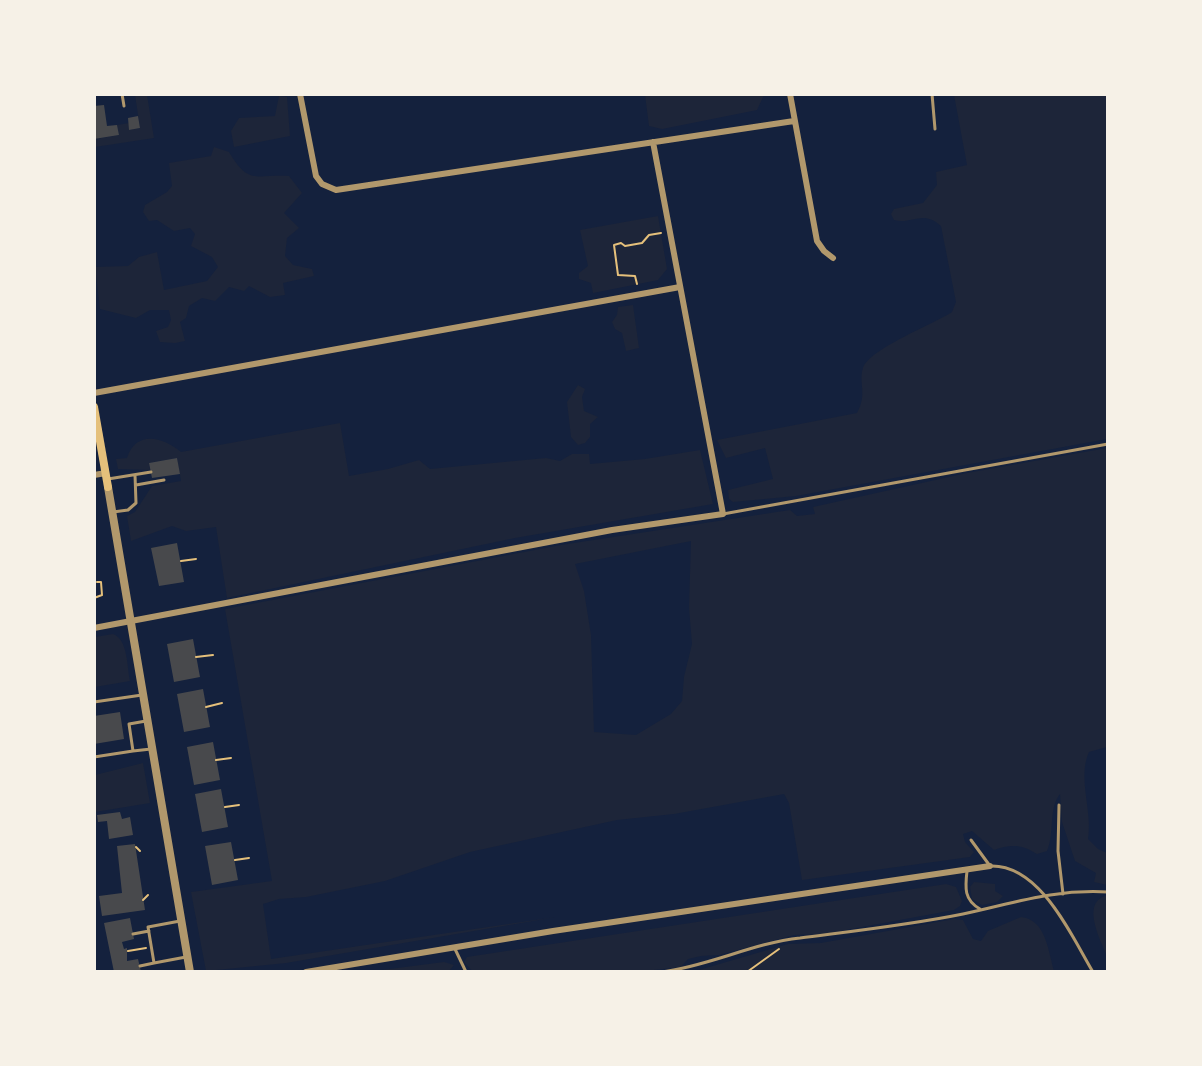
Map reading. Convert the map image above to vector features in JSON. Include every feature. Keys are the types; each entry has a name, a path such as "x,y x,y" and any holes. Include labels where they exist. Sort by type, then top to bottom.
{"main road":[{"path":"94,407 107,480"}],"street":[{"path":"300,94 316,176 322,184 336,190 794,121"},
{"path":"790,94 817,241 833,258"},
{"path":"94,628 569,538 723,514 653,142"},
{"path":"94,393 680,286"},
{"path":"94,476 107,480 190,972"},
{"path":"306,972 990,866"}],"lane":[{"path":"122,94 124,106"},
{"path":"932,94 935,129"},
{"path":"723,514 1107,444"},
{"path":"107,480 151,472"},
{"path":"112,512 132,507 138,496 135,475"},
{"path":"136,485 164,480"},
{"path":"94,702 144,694"},
{"path":"133,751 129,724 148,721"},
{"path":"123,734 130,733"},
{"path":"94,757 153,748"},
{"path":"1059,805 1058,851 1063,894"},
{"path":"971,840 990,866 1008,867 1015,870 1043,894 1093,972"},
{"path":"967,869 966,895 970,902 981,909"},
{"path":"662,972 710,962 792,939 835,935 981,909 1043,894 1107,892"},
{"path":"154,963 148,927 182,921"},
{"path":"133,934 149,931"},
{"path":"455,948 464,971"},
{"path":"140,966 188,957"}],"path":[{"path":"637,284 635,276 618,275 614,245 642,243 649,235 670,232"},
{"path":"181,561 196,559"},
{"path":"94,598 102,595 101,582 96,582"},
{"path":"196,657 213,655"},
{"path":"206,707 222,703"},
{"path":"216,760 231,758"},
{"path":"225,807 239,806"},
{"path":"136,847 140,851"},
{"path":"235,860 249,858"},
{"path":"143,900 148,896"},
{"path":"747,972 792,939"},
{"path":"128,951 151,947"}],"shaded area":[{"path":"645,94 764,95 757,110 662,129 649,126"},
{"path":"135,95 147,95 154,138 95,147 95,139 119,135 117,125 129,123 130,130 140,128"},
{"path":"954,95 1107,95 1107,439 796,496 733,502 729,499 728,490 773,479 765,448 726,458 717,440 857,413 862,400 863,368 868,361 889,345 952,312 956,302 941,226 935,221 923,218 906,221 894,220 891,214 894,209 923,203 937,185 936,172 967,165"},
{"path":"279,96 287,97 290,136 234,147 231,131 239,118 275,116"},
{"path":"214,147 229,152 242,170 248,174 289,176 302,193 284,213 299,228 287,238 285,256 293,265 312,269 314,276 283,283 285,295 270,297 249,286 244,291 229,287 215,301 202,298 189,306 186,318 180,322 185,341 160,342 156,331 168,327 171,320 169,310 150,310 136,318 100,309 95,267 128,266 139,257 157,252 164,290 207,281 218,267 212,257 191,246 195,234 190,228 174,231 157,220 149,221 143,212 145,205 167,192 172,186 169,163 211,156"},
{"path":"658,216 667,269 658,280 593,293 591,283 579,279 579,273 588,266 580,230"},
{"path":"633,305 639,348 626,351 622,333 615,329 612,322 617,315 618,307"},
{"path":"578,385 585,389 582,397 584,411 598,417 590,424 590,437 585,443 578,445 571,437 567,402"},
{"path":"340,423 349,476 388,469 419,460 430,469 546,458 560,461 572,454 589,454 590,464 645,459 700,450 713,504 515,538 227,598 216,527 186,531 172,526 131,541 127,516 135,512 152,486 181,481 177,458 149,463 150,470 118,469 116,459 127,458 137,443 143,440 158,440 181,452"},
{"path":"1107,448 1107,747 1089,752 1084,773 1089,817 1088,839 1098,849 1107,853 1107,885 1094,882 1096,873 1075,861 1062,822 1060,794 1054,807 1047,851 1037,854 1016,846 994,850 972,831 963,834 965,842 974,852 970,857 802,880 789,803 784,794 674,814 617,820 470,852 385,881 306,897 279,899 263,904 271,959 556,917 286,963 206,971 191,892 272,881 225,609 561,545 790,510 797,516 815,514 813,507 967,473","holes":["691,541 689,608 692,644 684,677 682,701 671,714 636,735 594,732 591,635 584,591 575,564"]},
{"path":"113,634 122,641 130,681 95,687 95,637"},
{"path":"143,763 150,803 95,812 95,775"},
{"path":"974,882 995,884 995,891 1003,896 997,902 982,905 972,899 970,887"},
{"path":"946,884 956,887 962,901 960,906 954,910 824,934 794,935 719,955 688,959 681,967 645,971 472,971 464,962 467,957"},
{"path":"1105,896 1108,897 1107,956 1097,933 1094,915 1094,907 1098,900"},
{"path":"1021,917 1029,919 1041,930 1048,945 1054,971 692,972 788,944 821,943 954,919 963,920 973,939 981,941 988,931"},
{"path":"444,962 454,965 449,971 374,971"}],"building":[{"path":"104,105 107,126 117,125 119,135 94,139 94,106"},
{"path":"138,116 140,128 129,130 128,118"},
{"path":"177,458 180,474 152,478 149,463"},
{"path":"177,543 184,582 159,586 151,548"},
{"path":"193,639 200,677 174,682 167,644"},
{"path":"203,689 210,727 184,732 177,694"},
{"path":"120,712 124,739 94,744 94,716"},
{"path":"213,742 220,780 194,785 187,747"},
{"path":"221,789 228,827 202,832 195,794"},
{"path":"120,812 122,819 130,817 133,835 109,839 107,821 98,822 97,815"},
{"path":"231,842 238,880 212,885 205,846"},
{"path":"135,844 145,910 102,916 99,896 122,893 117,846"},
{"path":"130,918 134,939 122,942 124,949 127,948 127,961 138,959 141,972 114,972 104,923"}]}
